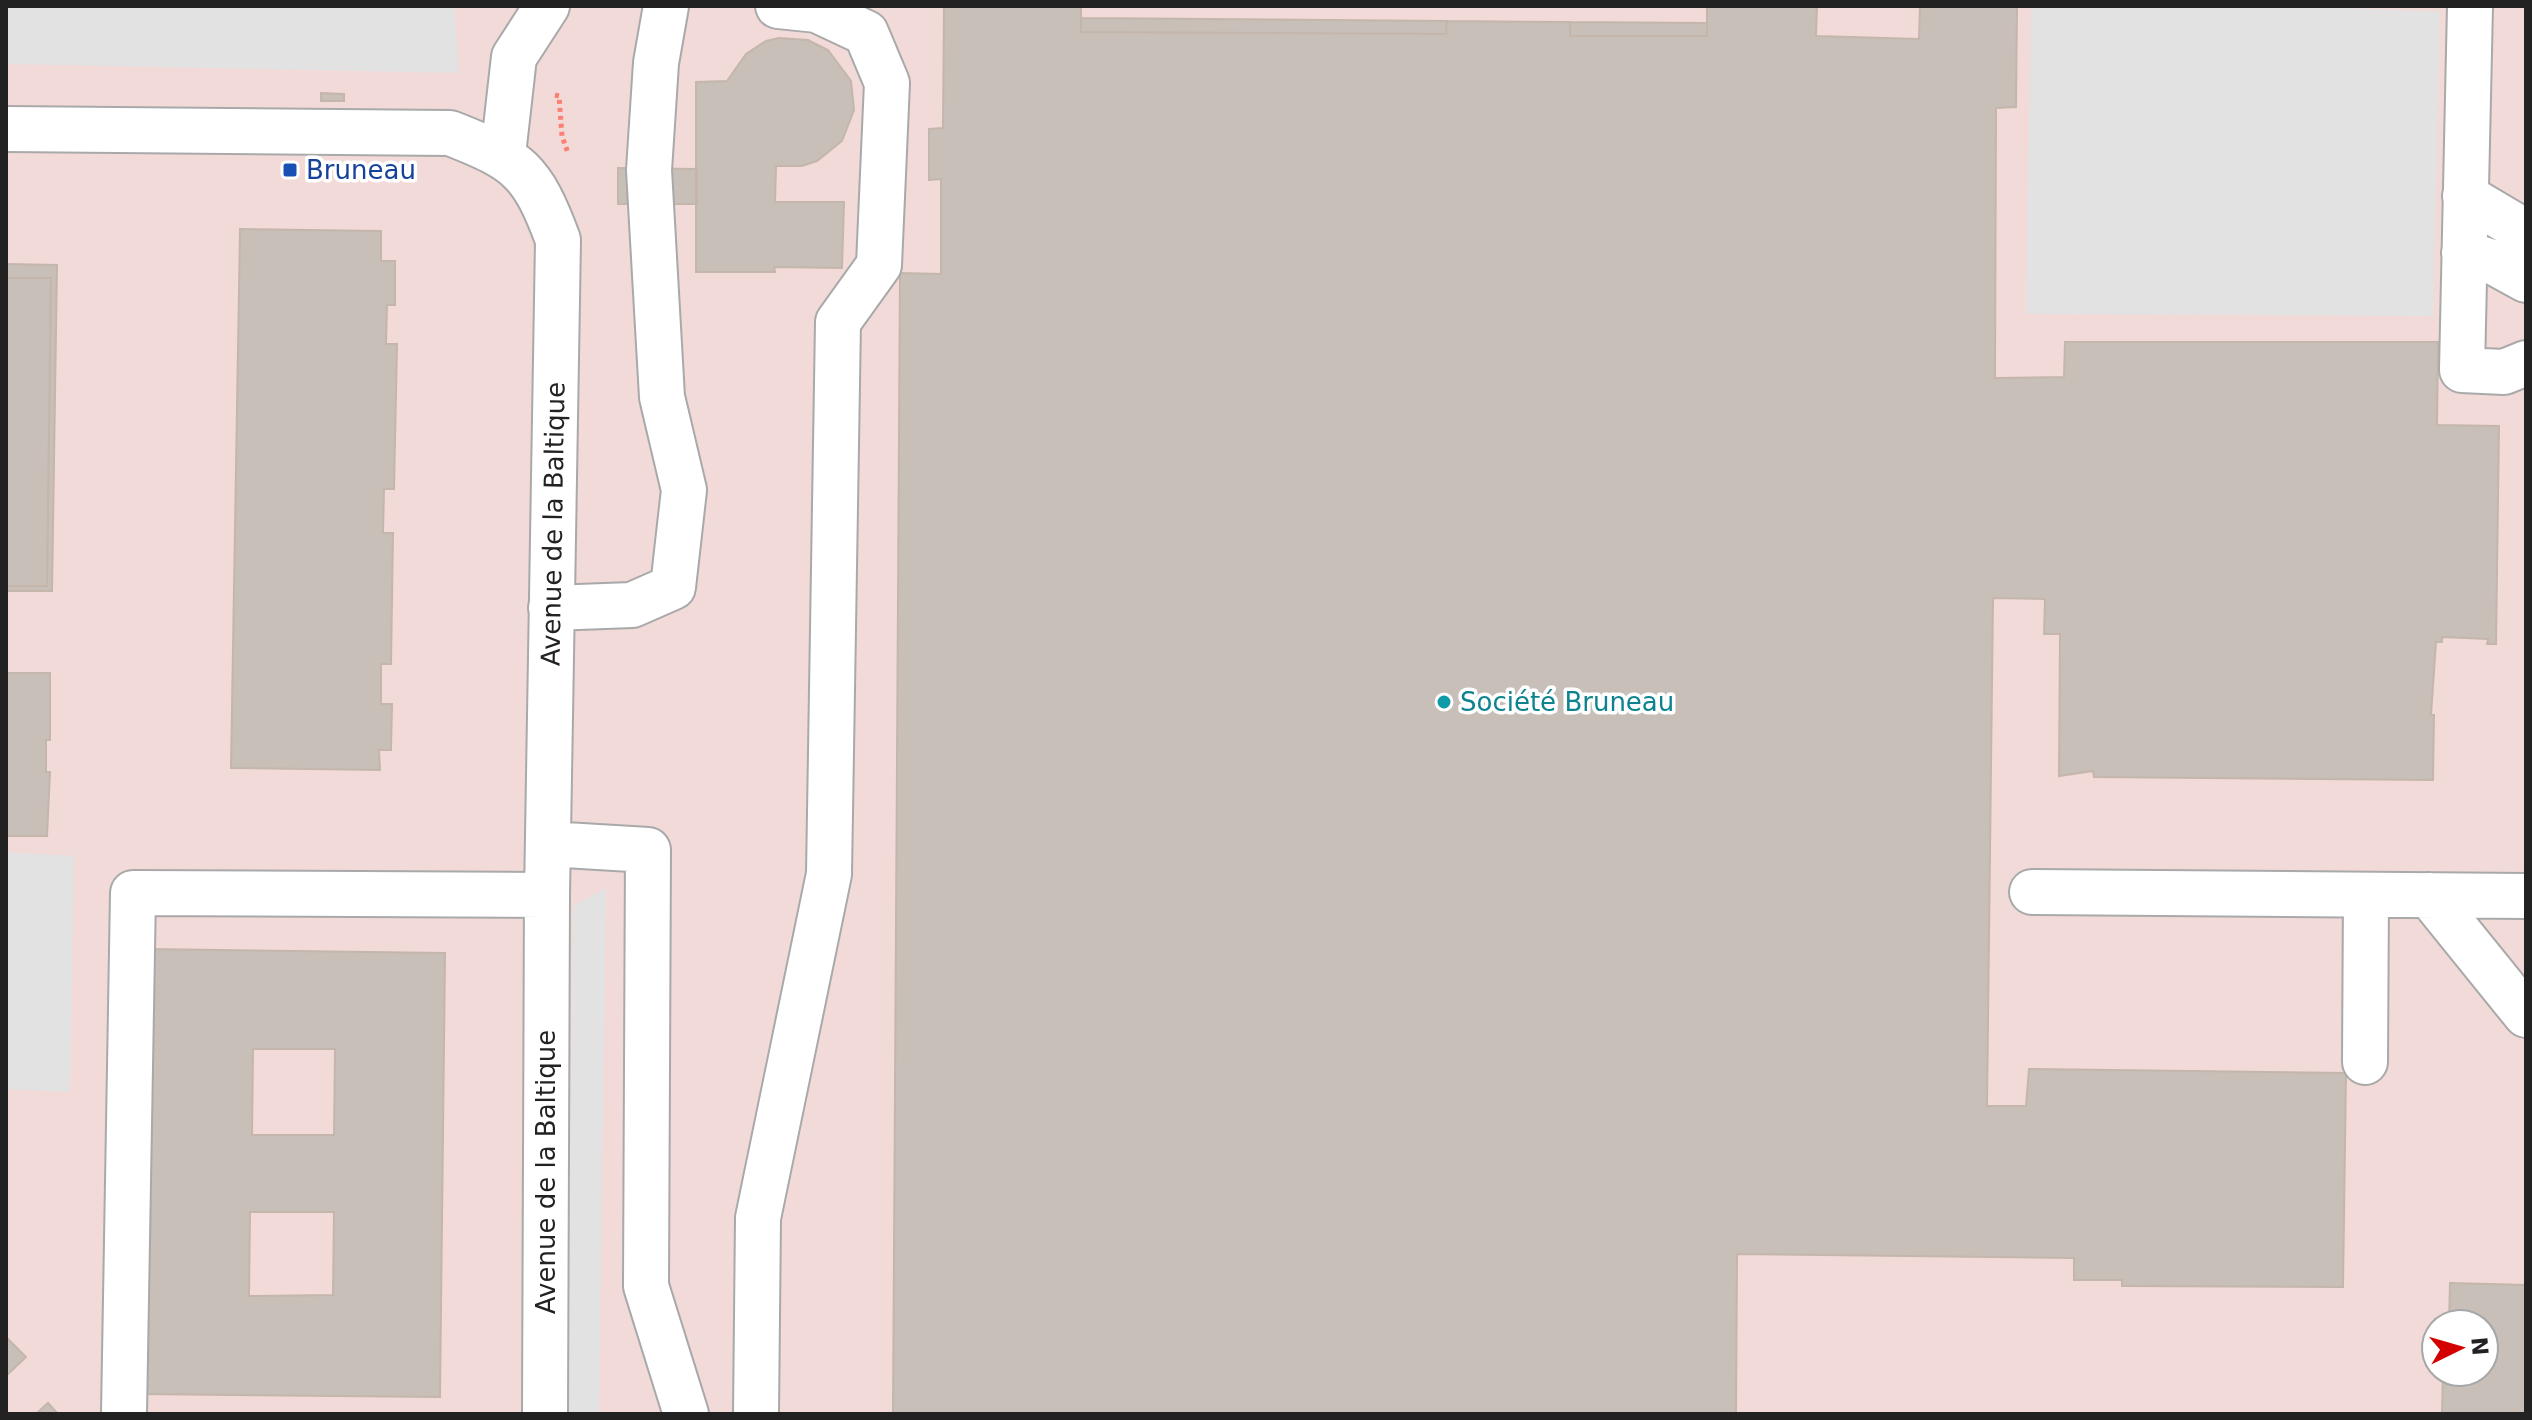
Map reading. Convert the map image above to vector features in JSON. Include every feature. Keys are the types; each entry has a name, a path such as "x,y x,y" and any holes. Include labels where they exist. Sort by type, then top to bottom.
{"street":[{"path":"503,154 514,57 547,6"},
{"path":"551,608 632,605 673,587 684,490 662,397 649,170 656,63 666,6"},
{"path":"656,63 683,6"},
{"path":"756,1414 758,1218 829,874 838,322 879,265 887,83 866,33 817,10 778,6"},
{"path":"2470,6 2462,370 2504,372 2526,363"},
{"name":"Avenue de la Baltique","path":"6,129 450,133 503,154 541,192 558,240 547,895 545,1414"},
{"path":"2465,196 2526,232"},
{"path":"2464,253 2495,263 2526,280"},
{"path":"548,844 648,850 646,1286 686,1414"},
{"path":"2032,892 2526,896"},
{"path":"124,1414 133,893 547,895"},
{"path":"2365,1062 2366,895"},
{"path":"2429,895 2526,1015"}],"shaded area":[{"path":"6,6 2526,6 2526,1414 6,1414"},
{"path":"6,6 454,6 459,73 6,64"},
{"path":"2031,6 2297,6 2440,12 2433,316 2026,314"},
{"path":"6,852 74,856 70,1092 6,1089"},
{"path":"606,888 599,1414 567,1414 573,906"}],"building":[{"name":"Société Bruneau","path":"944,6 1081,6 1081,32 1446,34 1447,21 1570,22 1570,36 1707,36 1707,6 1817,6 1816,36 1919,39 1920,6 2017,6 2016,107 1996,108 1995,378 2064,377 2065,342 2438,342 2437,425 2499,426 2496,644 2487,644 2488,639 2442,637 2442,642 2436,642 2431,715 2434,715 2433,780 2094,777 2093,771 2059,776 2060,634 2044,634 2045,599 1993,598 1987,1106 2026,1106 2029,1069 2346,1073 2343,1287 2122,1286 2122,1280 2074,1280 2074,1258 1737,1254 1736,1414 893,1414 900,273 941,274 941,179 929,180 929,129 943,128"},
{"path":"1081,18 1447,21 1446,34 1081,32"},
{"path":"1570,22 1707,23 1707,36 1570,36"},
{"path":"779,38 808,40 828,50 851,81 854,110 842,141 817,161 802,166 776,166 775,202 844,202 842,268 774,267 775,272 696,272 696,82 727,81 746,54 766,41"},
{"path":"321,93 344,94 344,101 321,101"},
{"path":"618,168 697,169 697,204 618,204"},
{"path":"240,229 381,231 381,261 395,261 395,305 387,305 386,344 397,344 394,489 384,489 383,533 393,533 391,664 381,664 381,704 392,704 391,750 379,750 380,770 231,768"},
{"path":"6,264 57,265 52,591 6,591 6,586 47,586 51,278 6,278"},
{"path":"6,278 51,278 47,586 6,586"},
{"path":"6,673 50,673 50,740 46,740 46,772 50,772 47,836 6,836"},
{"path":"147,949 445,953 440,1397 142,1394","holes":["253,1049 335,1049 334,1135 252,1135","250,1212 334,1212 333,1295 249,1296"]},
{"path":"2450,1283 2526,1285 2526,1414 2442,1414 2443,1388 2500,1388 2500,1308 2449,1308"},
{"path":"6,1337 26,1357 6,1376"},
{"path":"48,1403 58,1414 36,1414"}],"place":[{"name":"Bruneau","path":"290,170"},
{"name":"Société Bruneau","path":"1444,702"}]}
